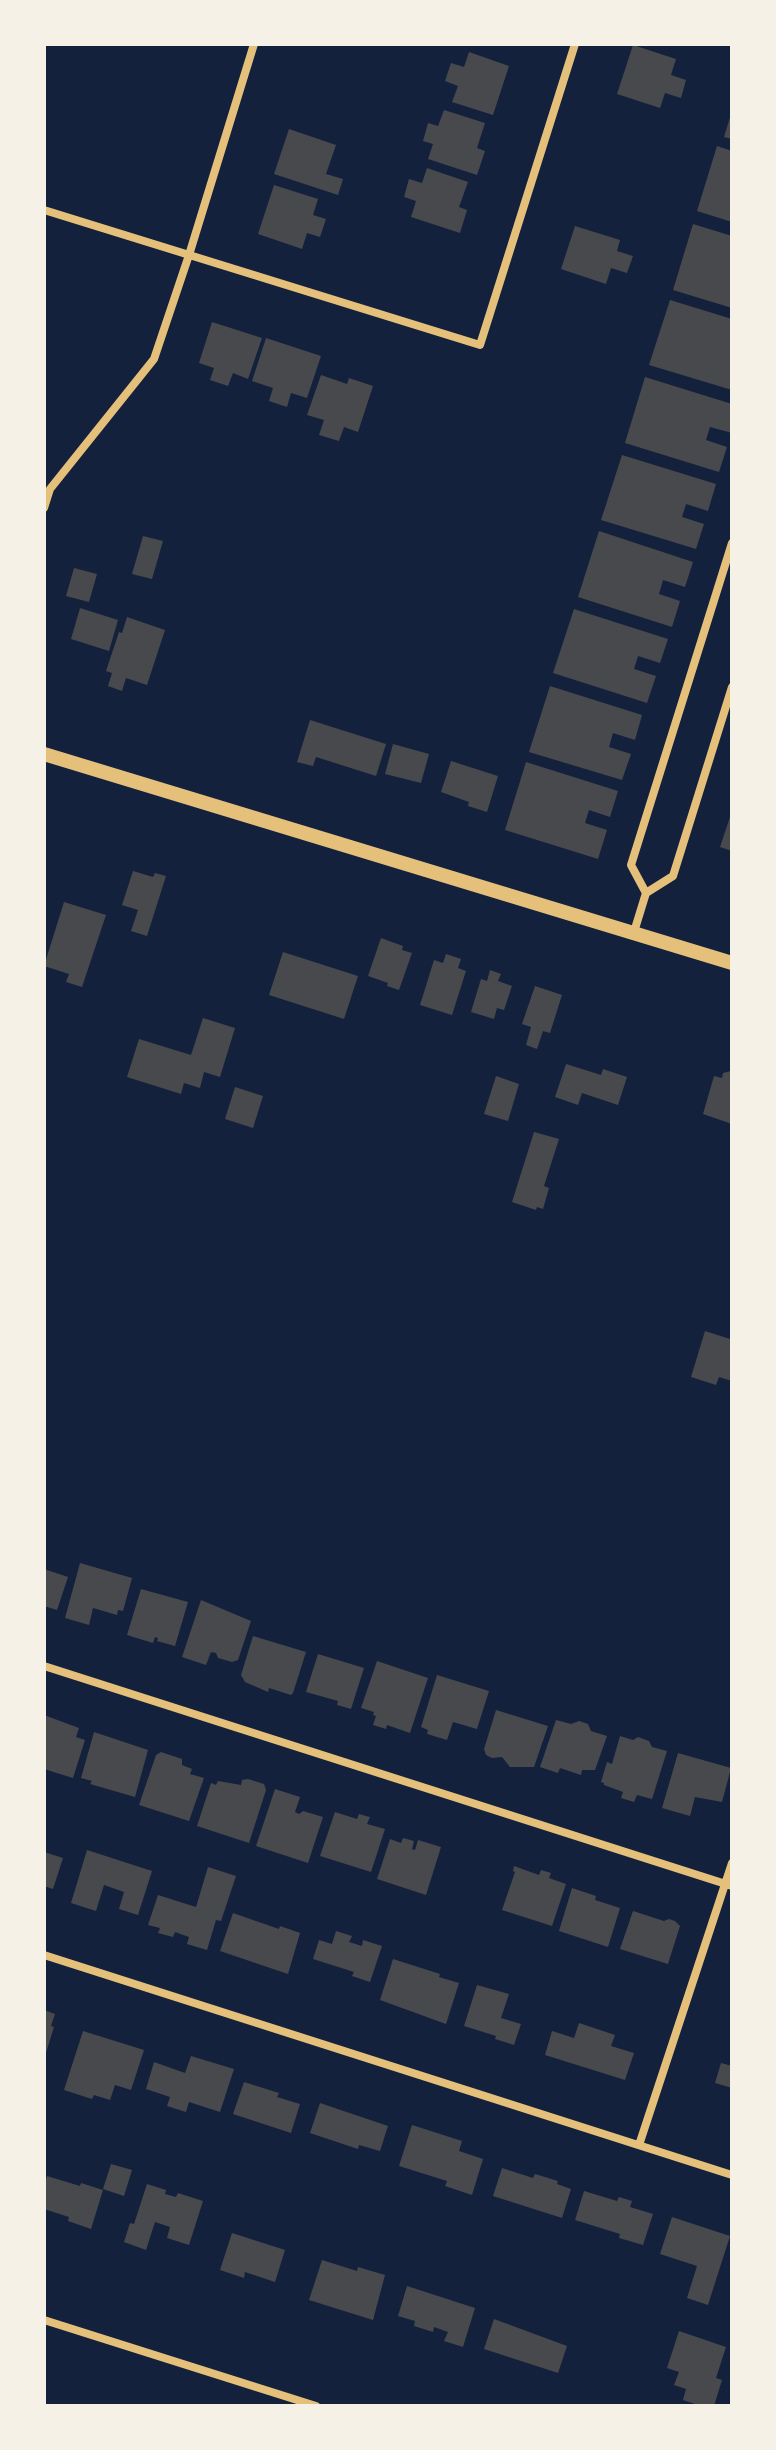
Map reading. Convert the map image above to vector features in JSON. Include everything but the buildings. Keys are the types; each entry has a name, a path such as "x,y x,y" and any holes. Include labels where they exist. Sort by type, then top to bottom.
{"street":[{"path":"44,508 50,489 154,359 254,44"},
{"path":"44,210 480,345 575,44"},
{"path":"646,893 631,865 732,543"},
{"path":"634,932 646,893 673,876 732,687"},
{"path":"44,754 732,963"},
{"path":"44,1666 728,1885"},
{"path":"639,2145 728,1885 732,1863"},
{"path":"44,1955 732,2175"},
{"path":"44,2320 316,2406"}]}
